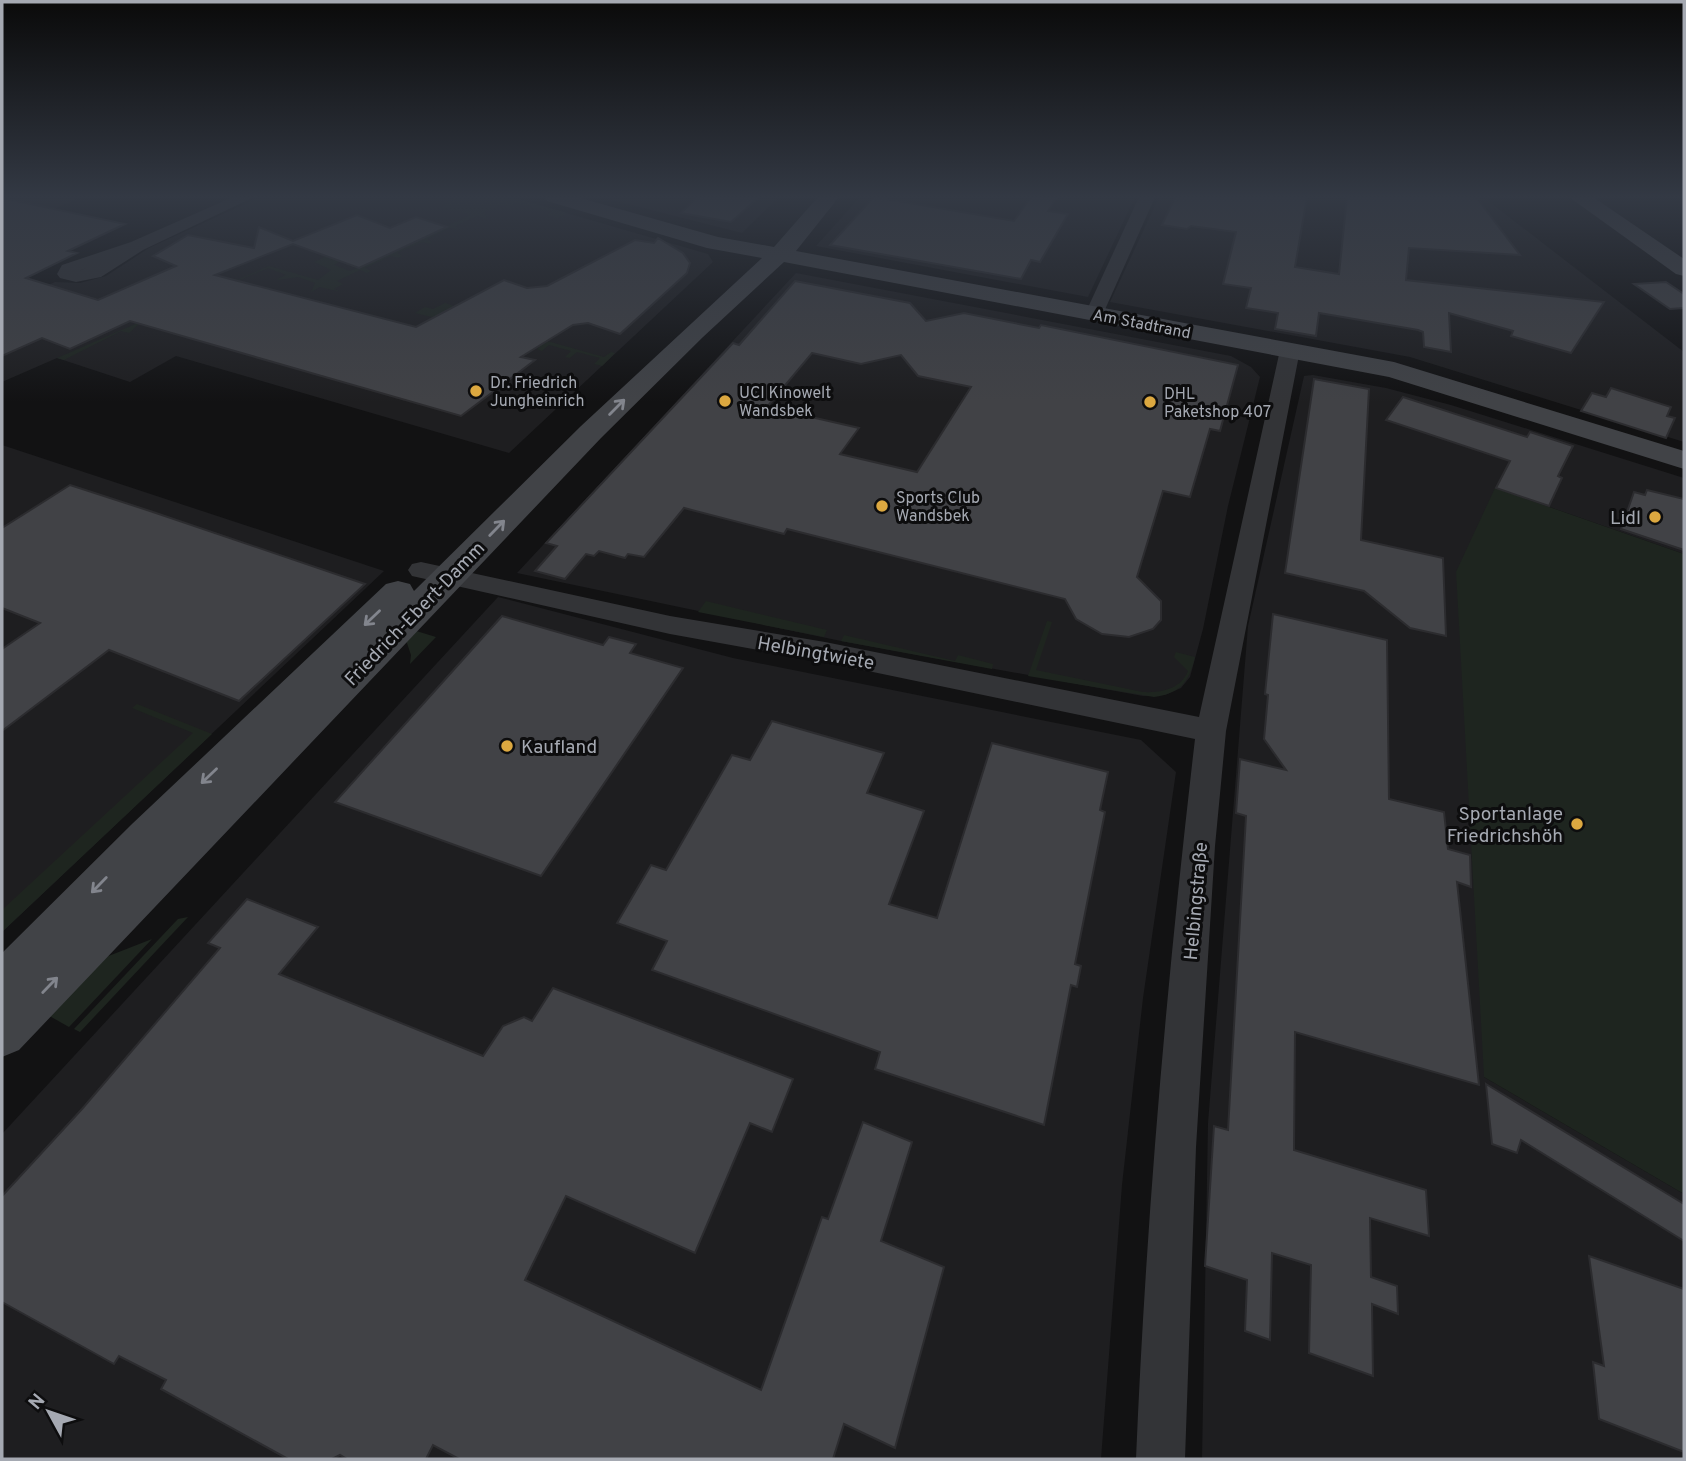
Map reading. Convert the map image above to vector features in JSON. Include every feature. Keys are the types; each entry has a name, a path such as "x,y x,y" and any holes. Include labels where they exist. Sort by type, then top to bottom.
{"main road":[{"name":"Friedrich-Ebert-Damm","path":"2,1033 435,573 735,265"},
{"name":"Friedrich-Ebert-Damm","path":"2,985 147,836 769,265"},
{"name":"Am Stadtrand","path":"834,265 1394,370 1684,460"}],"street":[{"path":"1094,314 1116,265"},
{"name":"Helbingstraße","path":"1160,1459 1178,1122 1199,846 1211,731 1290,350"},
{"name":"Helbingtwiete","path":"435,573 670,625 825,652 1211,731"}],"shaded area":[{"path":"123,265 710,265 509,453 176,356 130,382 57,358 2,382 2,306 55,282 80,283 106,276"},
{"path":"321,265 334,265 350,271 357,268 353,265 371,265 365,268 371,271 367,273 360,270 337,281 343,284 334,289 341,292 320,287 311,292 315,283 298,277 279,280 277,279 286,275 268,268 141,322 129,333 121,331 64,360 57,358 269,266 318,280 331,270"},
{"path":"918,265 1103,265 1088,297"},
{"path":"1127,265 1571,265 1684,352 1684,442 1410,357 1110,302"},
{"path":"796,273 1231,356 1251,367 1260,377 1228,506 1203,629 1190,677 1181,688 1165,695 1143,696 841,641 517,573"},
{"path":"445,303 454,306 444,312 604,357 611,352 615,353 602,366 594,364 600,358 577,352 570,358 565,357 571,351 549,345 542,351 537,349 543,343 415,313 425,307 433,309"},
{"path":"1313,375 1386,388 1451,405 1684,478 1684,554 1495,488 1484,1077 1684,1194 1684,1459 1202,1459 1208,1123 1248,626 1304,376"},
{"path":"2,445 384,571 2,932"},
{"name":"Sportanlage Friedrichshöh","path":"1495,488 1684,554 1684,1194 1484,1077 1456,572"},
{"path":"498,597 733,658 1141,740 1176,772 1143,998 1122,1185 1101,1459 2,1459 2,1134"},
{"path":"706,601 827,630 824,637 698,612"},
{"path":"1047,621 1052,622 1036,670 1150,692 1170,689 1185,677 1188,671 1174,657 1176,652 1195,657 1193,666 1187,680 1177,689 1154,697 1028,676"},
{"path":"413,630 436,637 410,664 411,655 406,640"},
{"path":"844,635 955,661 958,655 993,664 992,669 841,641"},
{"path":"137,704 212,734 2,932 2,910 193,733 132,708"},
{"path":"188,917 80,1032 74,1029 178,919"},
{"path":"152,939 69,1027 46,1014 106,957"}],"building":[{"path":"2,265 52,265 26,278 98,300 174,265 240,265 215,275 416,327 504,280 527,288 547,286 587,265 689,265 687,273 620,334 588,323 573,325 521,357 535,360 461,416 130,321 70,349 42,338 2,356"},
{"path":"943,265 1028,265 1021,279"},
{"path":"1228,265 1295,265 1339,274 1340,265 1407,265 1406,280 1604,302 1571,353 1511,336 1513,331 1449,313 1451,352 1424,347 1423,332 1418,330 1319,313 1316,336 1275,329 1278,313 1246,308 1251,288 1223,284"},
{"path":"795,281 910,303 926,321 964,313 1039,328 1041,325 1238,365 1220,431 1210,429 1190,497 1163,491 1137,577 1161,601 1161,620 1153,629 1129,637 1102,634 1076,619 1065,599 787,529 784,534 684,508 644,557 628,554 625,558 599,551 594,556 586,554 565,579 535,571 557,546 546,543 733,343 739,345","holes":["812,353 861,364 901,355 918,376 971,387 917,472 840,454 859,428 767,407"]},
{"path":"1666,282 1684,294 1684,308 1670,309 1634,284"},
{"path":"1314,379 1369,389 1361,540 1443,558 1446,636 1410,628 1364,591 1285,573"},
{"path":"1611,388 1671,407 1667,416 1675,418 1666,438 1581,411 1592,393 1606,397"},
{"path":"1403,397 1527,437 1530,432 1573,446 1558,476 1562,478 1549,506 1496,488 1510,461 1386,420"},
{"path":"70,485 365,584 239,701 109,650 2,731 2,649 40,623 2,608 2,528"},
{"name":"Lidl","path":"1647,490 1684,499 1684,550 1621,529 1634,492 1645,495"},
{"path":"1273,614 1387,640 1389,799 1444,812 1448,849 1470,855 1471,887 1457,882 1479,1085 1295,1032 1294,1150 1426,1190 1429,1236 1370,1218 1371,1277 1397,1286 1398,1314 1372,1304 1373,1376 1309,1353 1311,1265 1272,1253 1270,1340 1245,1331 1247,1280 1205,1266 1214,1126 1228,1130 1246,816 1236,813 1240,759 1286,770 1264,739 1268,695 1265,694"},
{"name":"Kaufland","path":"502,616 603,645 609,637 636,644 630,653 683,668 541,876 335,802"},
{"path":"772,721 884,753 867,793 924,811 889,904 937,918 992,743 1108,772 1100,810 1105,812 1075,964 1081,966 1077,987 1071,985 1044,1125 875,1069 880,1052 652,970 667,941 617,923 651,865 666,870 732,755 750,760"},
{"path":"247,899 318,927 279,974 483,1056 503,1026 524,1017 532,1021 553,988 793,1079 772,1132 750,1123 695,1253 566,1196 525,1280 761,1390 822,1217 828,1219 863,1122 912,1142 881,1241 944,1267 895,1448 844,1424 833,1459 459,1459 433,1445 426,1459 347,1459 340,1455 332,1459 288,1459 161,1389 166,1380 119,1356 114,1364 2,1302 2,1196 82,1109 220,948 208,943"},
{"path":"1486,1084 1684,1204 1684,1241 1521,1140 1517,1153 1492,1144"},
{"path":"1589,1256 1684,1289 1684,1452 1599,1419 1593,1362 1604,1366"}],"place":[{"name":"Dr. Friedrich Jungheinrich","path":"476,391"},
{"name":"UCI Kinowelt Wandsbek","path":"725,401"},
{"name":"DHL Paketshop 407","path":"1150,402"},
{"name":"Sports Club Wandsbek","path":"882,506"},
{"name":"Lidl","path":"1655,517"},
{"name":"Kaufland","path":"507,746"},
{"name":"Sportanlage Friedrichshöh","path":"1577,824"}]}
